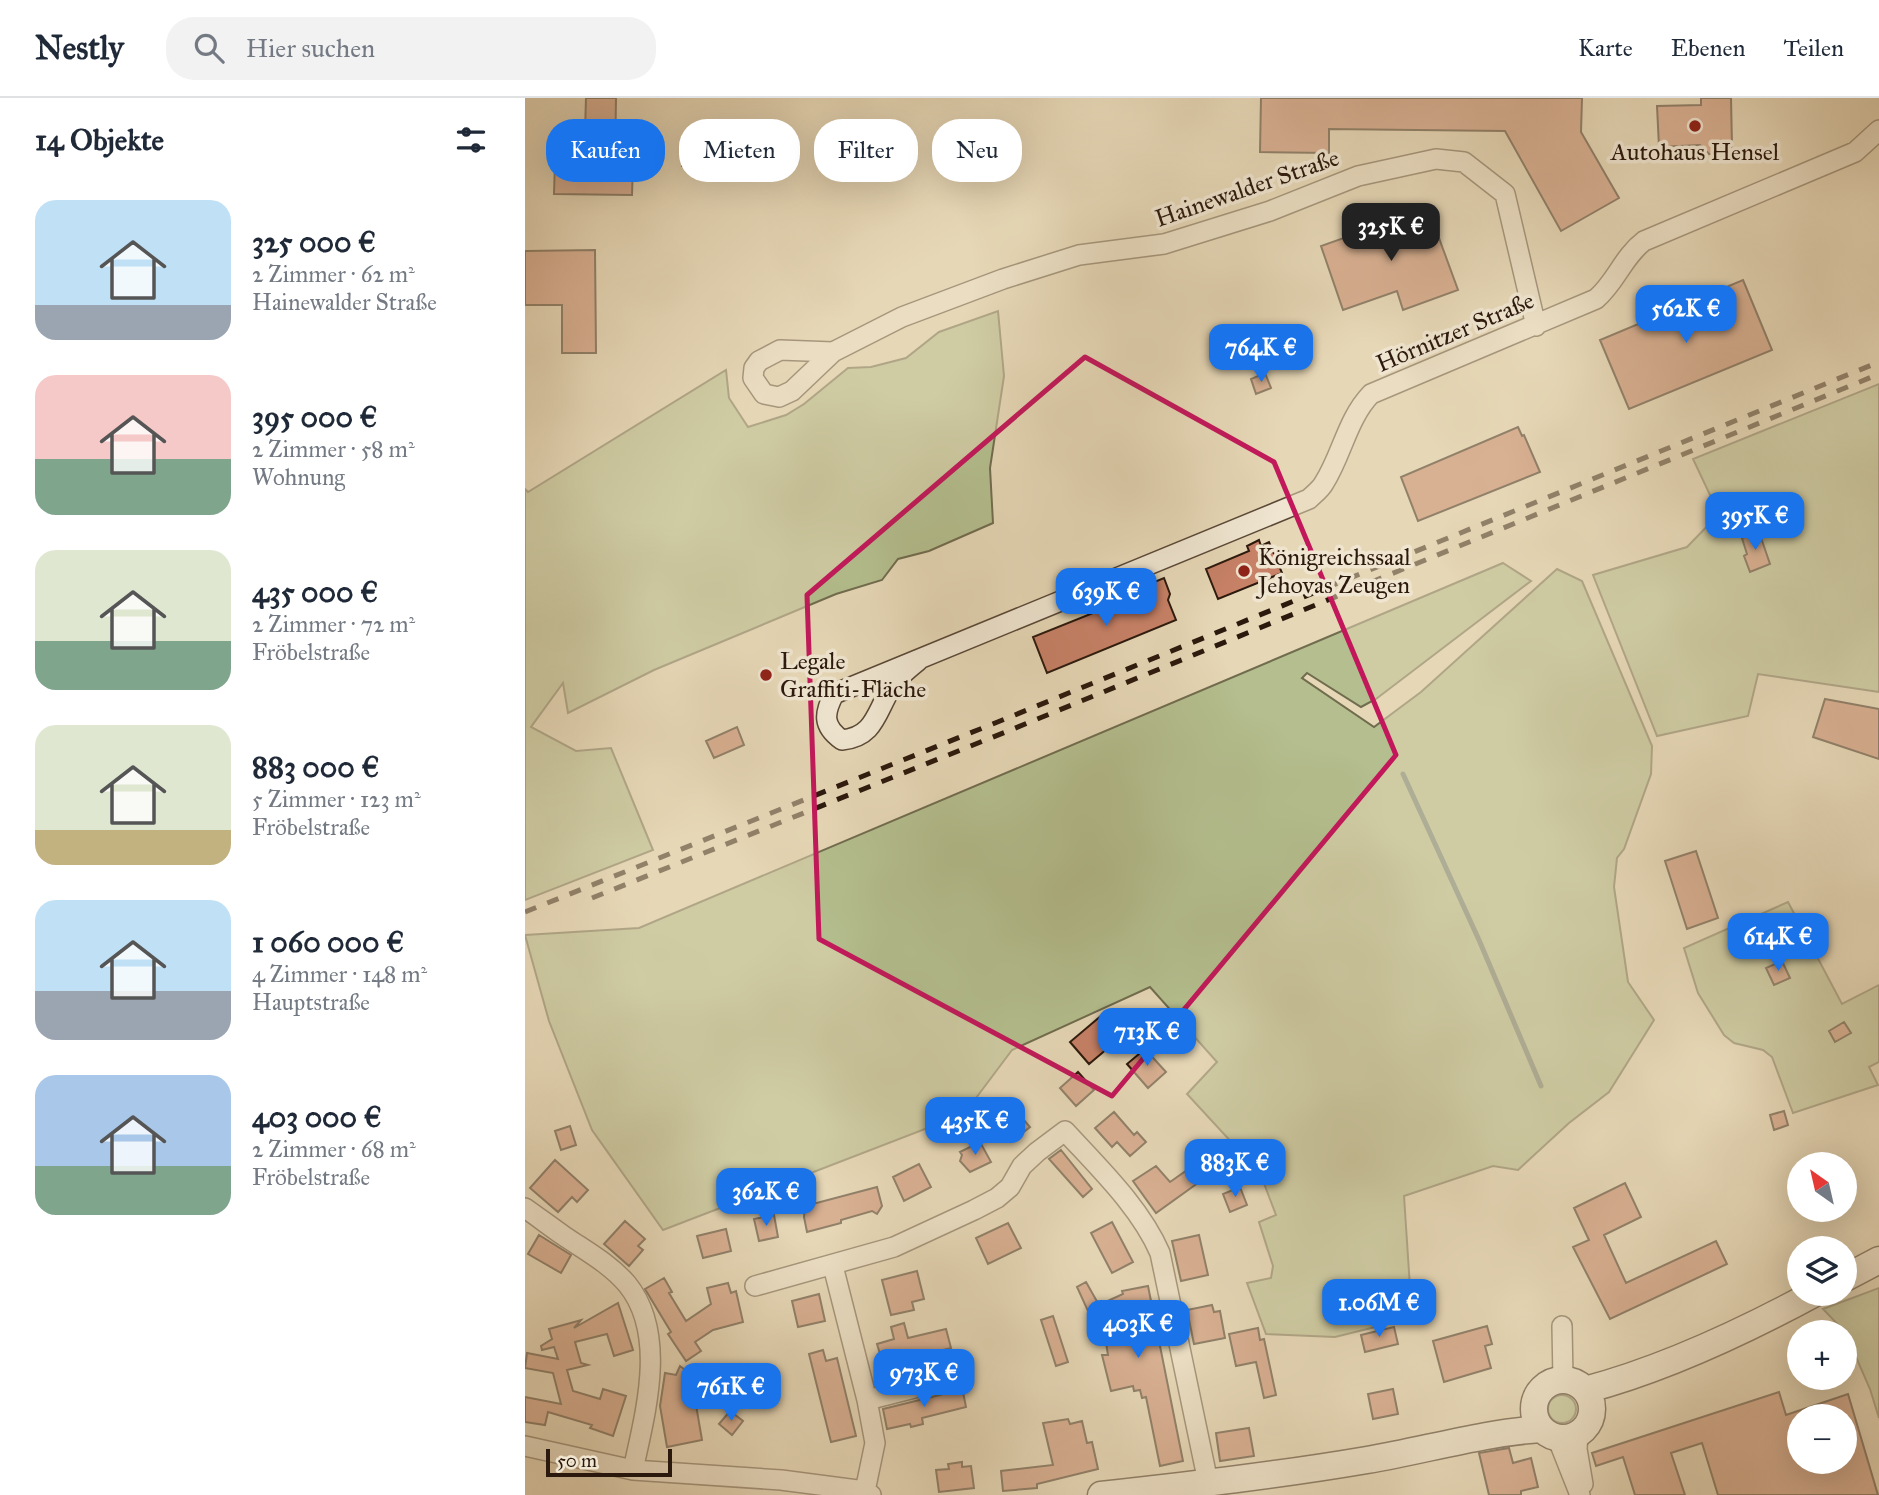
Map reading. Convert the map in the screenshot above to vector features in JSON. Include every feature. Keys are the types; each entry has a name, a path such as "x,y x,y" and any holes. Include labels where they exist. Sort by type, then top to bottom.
{"main road":[{"path":"1857,1272 1879,1260"},
{"path":"1552,1427 1536,1396 1544,1386 1580,1393 1666,1363 1787,1306"},
{"path":"1101,1495 1370,1460 1468,1438 1590,1420 1580,1393"}],"street":[{"name":"Hörnitzer Straße","path":"918,662 894,684 869,729 857,737 842,740 831,732 826,719 827,708 834,694 918,662 1309,499 1324,484 1345,437 1371,394 1596,299 1607,289 1632,250 1644,241 1855,152 1879,131"},
{"name":"Hainewalder Straße","path":"833,352 902,317 1003,279 1079,255 1164,244 1186,238 1270,211 1357,176 1436,159 1464,162 1506,194 1536,326"},
{"path":"755,1286 894,1247 997,1198 1010,1187 1022,1166 1065,1131 1106,1175 1152,1235 1160,1253 1208,1482"},
{"path":"525,1208 600,1259 627,1283 645,1316 651,1369 648,1400 633,1470"},
{"path":"525,1446 633,1470 769,1479 868,1493 875,1443 867,1400 833,1266"},
{"path":"1562,1326 1580,1393"},
{"path":"867,1400 938,1382"},
{"path":"1552,1427 1580,1495"},
{"path":"1552,1427 1580,1469 1585,1495"}],"highlighted area":[{"path":"1085,357 1274,462 1396,755 1112,1096 819,939 807,595"}],"green space":[{"path":"998,311 1004,376 990,468 993,523 929,551 898,559 882,580 836,594 654,670 568,713 563,683 531,727 576,751 611,748 653,850 525,900 525,489 528,492 726,370 729,398 748,427 786,415 804,404 848,368 871,367 906,358 939,332"},
{"path":"1879,384 1879,692 1758,674 1748,716 1657,736 1593,575 1687,547 1719,514 1693,459"},
{"path":"1503,563 1531,581 1376,699 1361,707 1307,673 1302,678 1374,727 1421,692 1557,569 1582,581 1652,746 1651,774 1624,849 1617,858 1614,887 1628,982 1654,1020 1609,1092 1569,1123 1518,1170 1493,1166 1404,1196 1412,1318 1335,1337 1266,1334 1247,1283 1271,1278 1273,1266 1259,1222 1276,1215 1260,1173 1187,1094 1217,1062 1150,987 1012,1050 964,1114 663,1230 592,1130 549,1021 525,935 639,928"},
{"path":"1788,902 1842,1004 1879,985 1879,1062 1869,1067 1878,1085 1793,1113 1772,1057 1763,1050 1734,1043 1724,1035 1698,993 1684,948"},
{"path":"1879,1288 1879,1418 1857,1359 1857,1320 1834,1320 1823,1309 1831,1306 1857,1306 1857,1296"},
{"path":"1562,1395 1572,1399 1576,1409 1572,1419 1562,1423 1552,1419 1548,1409 1552,1399"}],"building":[{"path":"586,98 616,98 616,119 585,119"},
{"path":"1261,98 1582,98 1581,132 1619,198 1561,231 1505,131 1329,129 1329,153 1260,152"},
{"name":"Autohaus Hensel","path":"1701,98 1731,98 1732,146 1726,153 1709,154 1700,145 1659,147 1657,106 1701,105"},
{"path":"554,182 632,182 632,195 554,194"},
{"path":"1428,208 1458,290 1403,310 1397,291 1343,310 1321,246"},
{"path":"595,250 596,353 562,353 562,305 525,305 525,251"},
{"path":"1743,280 1772,350 1629,409 1600,340"},
{"path":"1265,373 1271,388 1256,394 1251,379"},
{"path":"1518,427 1540,472 1418,521 1401,477"},
{"path":"1759,532 1770,564 1750,572 1744,556 1747,554 1742,538"},
{"name":"Königreichssaal Jehovas Zeugen","path":"1259,540 1261,546 1269,542 1282,573 1218,599 1206,569 1249,551 1247,546"},
{"path":"1164,578 1170,594 1168,600 1176,620 1047,673 1033,637 1143,593 1147,585"},
{"path":"1825,699 1879,709 1879,759 1813,737"},
{"path":"737,727 744,745 714,758 706,741"},
{"path":"1696,851 1718,918 1687,929 1665,861"},
{"path":"1760,933 1770,950 1757,957 1747,940"},
{"path":"1782,961 1790,978 1774,985 1766,968"},
{"path":"1102,1015 1114,1029 1107,1035 1114,1043 1089,1064 1070,1042"},
{"path":"1844,1022 1851,1033 1835,1042 1829,1031"},
{"path":"1145,1049 1166,1072 1148,1088 1127,1064"},
{"path":"1078,1072 1094,1090 1076,1106 1060,1088"},
{"path":"1011,1105 1030,1127 1011,1142 992,1121"},
{"path":"1784,1111 1788,1125 1774,1130 1770,1115"},
{"path":"1114,1112 1134,1135 1137,1132 1146,1142 1130,1156 1117,1142 1112,1147 1095,1128"},
{"path":"570,1126 576,1145 561,1150 555,1131"},
{"path":"980,1142 991,1162 970,1172 960,1161 960,1152"},
{"path":"1061,1150 1092,1189 1083,1197 1049,1159"},
{"path":"555,1160 588,1190 577,1202 572,1197 558,1212 530,1188"},
{"path":"1200,1161 1209,1175 1156,1213 1133,1181 1156,1166 1170,1182"},
{"path":"919,1164 931,1187 904,1201 893,1177"},
{"path":"1625,1183 1641,1217 1604,1235 1626,1283 1716,1241 1727,1264 1610,1319 1573,1247 1589,1240 1574,1208"},
{"path":"877,1187 882,1206 877,1214 872,1211 807,1232 805,1206"},
{"path":"1240,1187 1247,1205 1230,1212 1223,1194"},
{"path":"774,1215 778,1237 759,1241 754,1219"},
{"path":"625,1221 645,1239 638,1246 643,1250 629,1266 604,1244"},
{"path":"1112,1222 1133,1262 1112,1273 1091,1233"},
{"path":"1008,1223 1021,1248 988,1264 976,1238"},
{"path":"726,1229 731,1251 703,1258 697,1236"},
{"path":"539,1235 571,1255 561,1273 528,1254"},
{"path":"1199,1235 1208,1275 1181,1281 1172,1241"},
{"path":"917,1271 924,1299 912,1302 914,1310 891,1315 882,1280"},
{"path":"664,1278 672,1292 669,1293 686,1321 711,1304 707,1288 728,1283 731,1293 736,1291 743,1322 713,1330 695,1342 701,1351 686,1361 668,1334 671,1332 645,1289"},
{"path":"1086,1282 1099,1305 1123,1294 1122,1291 1148,1286 1183,1461 1160,1466 1146,1397 1142,1398 1140,1390 1134,1391 1133,1386 1111,1391 1102,1355 1108,1355 1102,1318 1093,1322 1077,1287"},
{"path":"819,1294 825,1321 798,1327 792,1301"},
{"path":"618,1303 633,1350 614,1356 607,1334 575,1342 581,1363 588,1365 567,1370 573,1391 600,1399 603,1389 626,1396 613,1436 590,1428 592,1425 548,1412 545,1425 525,1422 525,1397 561,1404 553,1373 525,1368 527,1353 558,1359 554,1347 542,1350 541,1346 552,1339 549,1329 581,1320 574,1328"},
{"path":"1212,1305 1214,1312 1220,1311 1225,1338 1194,1344 1187,1310"},
{"path":"1053,1316 1068,1362 1056,1366 1041,1320"},
{"path":"904,1323 908,1338 946,1329 951,1348 927,1354 931,1368 916,1372 913,1360 884,1367 877,1344 894,1339 891,1327"},
{"path":"1487,1326 1492,1344 1485,1346 1491,1368 1444,1382 1433,1341"},
{"path":"1394,1327 1398,1344 1365,1352 1361,1335"},
{"path":"1258,1328 1260,1340 1264,1339 1276,1395 1264,1398 1256,1362 1236,1366 1229,1334"},
{"path":"823,1350 826,1361 837,1358 856,1436 831,1442 809,1354"},
{"path":"680,1366 709,1388 696,1405 702,1440 667,1447 660,1406 665,1373 676,1375"},
{"path":"962,1387 966,1407 922,1418 923,1424 887,1429 883,1409"},
{"path":"1393,1389 1398,1414 1373,1419 1368,1394"},
{"path":"1779,1392 1787,1415 1787,1474 1857,1474 1857,1424 1878,1495 1718,1495 1702,1443 1671,1453 1685,1495 1635,1495 1623,1457 1596,1466 1592,1453"},
{"path":"1848,1394 1851,1404 1818,1404"},
{"path":"730,1411 743,1421 732,1435 719,1424"},
{"path":"1068,1419 1070,1424 1082,1421 1087,1443 1092,1442 1098,1469 1037,1484 1037,1488 1003,1491 1001,1471 1053,1465 1043,1423"},
{"path":"1249,1428 1254,1456 1220,1461 1216,1433"},
{"path":"1509,1448 1513,1463 1531,1458 1538,1487 1521,1491 1521,1495 1489,1495 1479,1453"},
{"path":"962,1462 962,1467 971,1466 974,1488 939,1492 936,1470 949,1469 948,1464"}],"waterway":[{"path":"1403,774 1479,940 1541,1086"}],"railway":[{"path":"525,912 1879,362"},
{"path":"592,898 1013,729 1879,374"}],"place":[{"name":"Autohaus Hensel","path":"1695,126"},
{"name":"Königreichssaal Jehovas Zeugen","path":"1244,571"},
{"name":"Legale Graffiti-Fläche","path":"766,675"}]}
